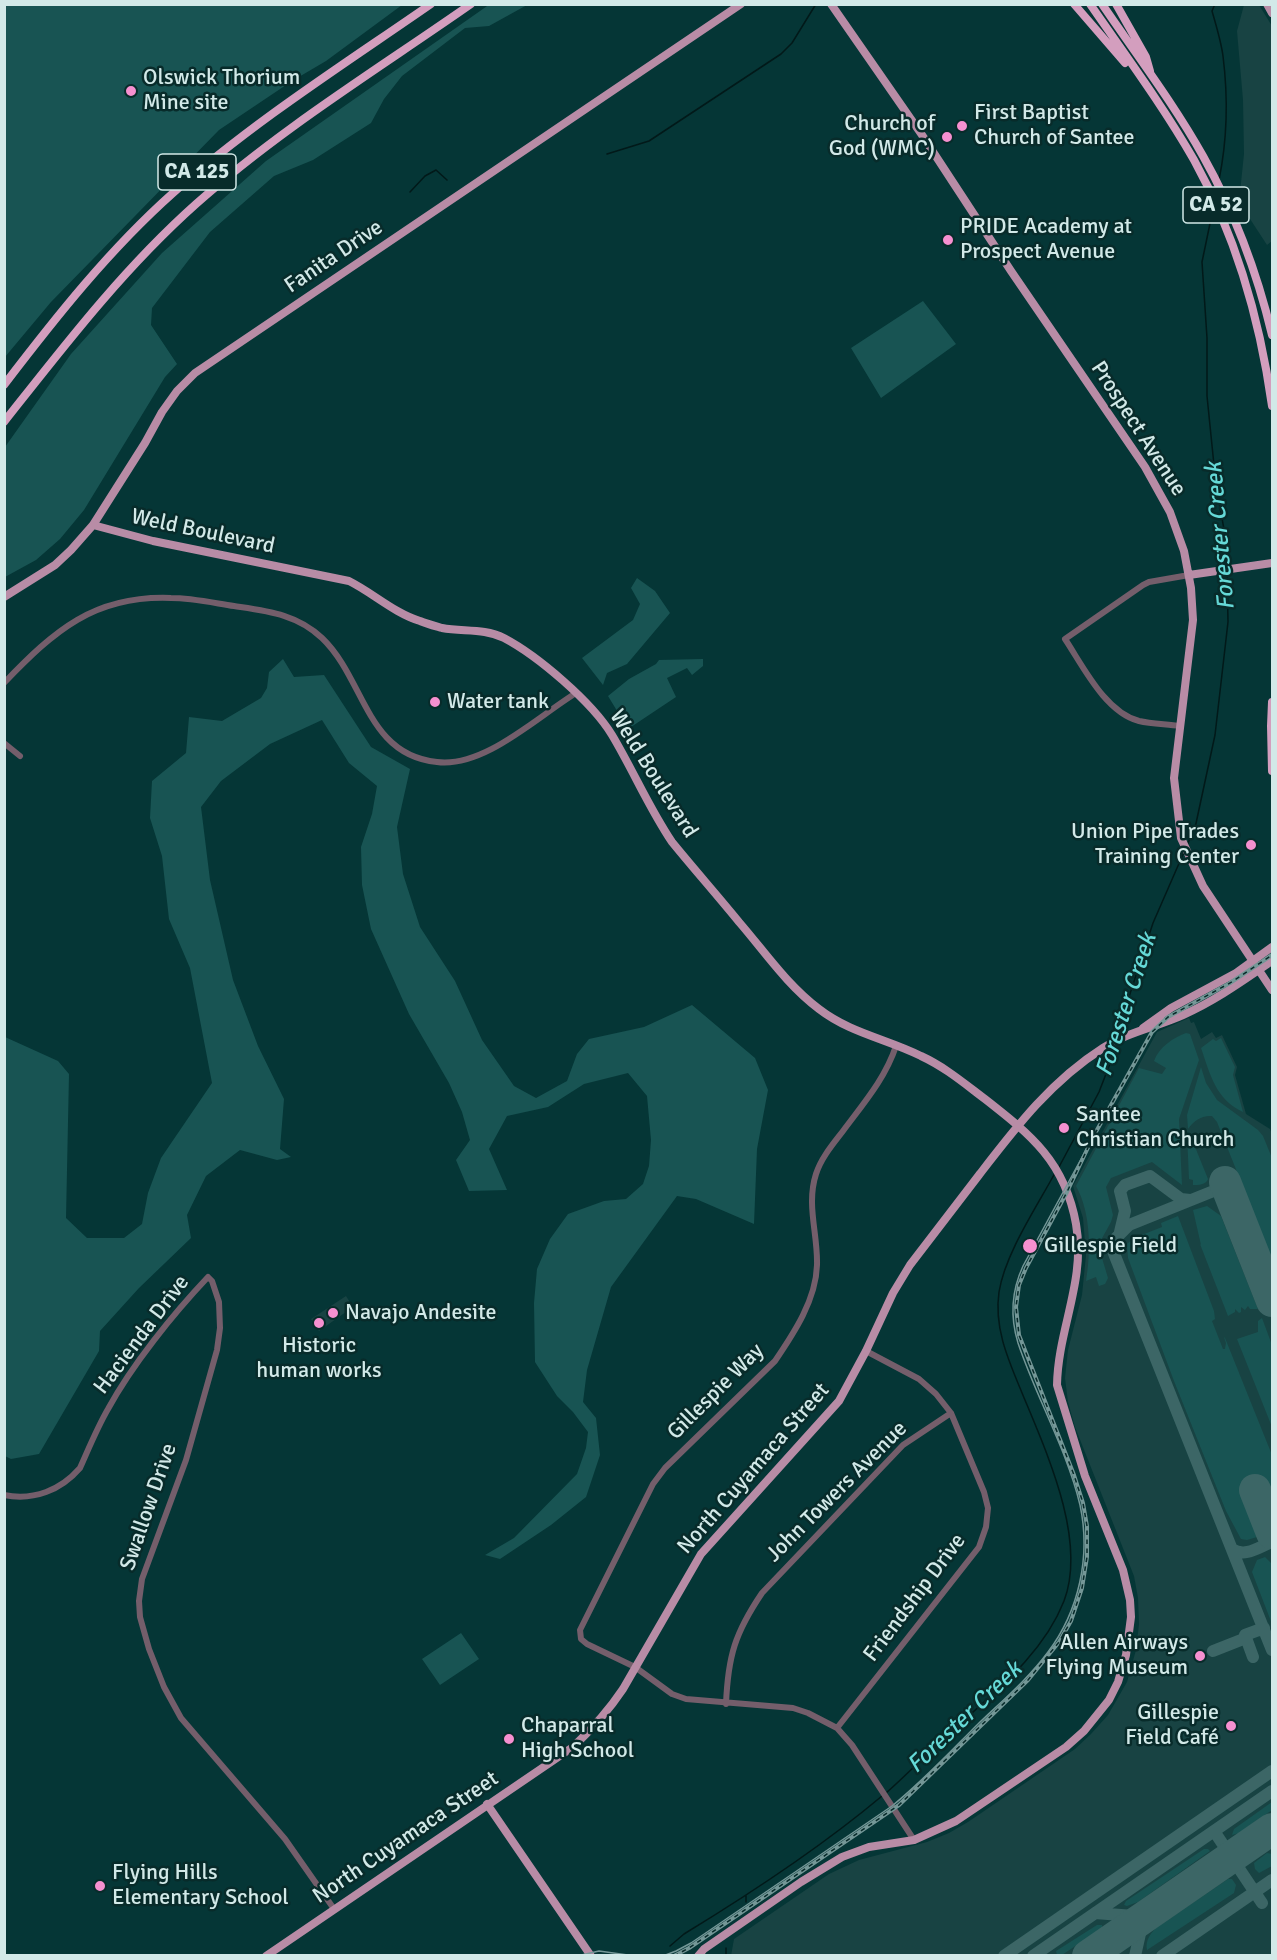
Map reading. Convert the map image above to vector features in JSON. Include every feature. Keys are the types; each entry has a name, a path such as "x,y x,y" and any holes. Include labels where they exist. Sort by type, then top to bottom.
{"highway":[{"name":"CA 125","path":"4,385 100,265 172,194 255,125 431,4"},
{"name":"CA 125","path":"4,422 132,266 194,206 261,149 471,4"},
{"path":"1074,4 1150,91"},
{"name":"CA 52","path":"1090,4 1194,160 1221,215 1235,250 1256,320 1272,406"},
{"name":"CA 52","path":"1102,4 1196,145 1239,229 1251,259 1272,335"},
{"path":"1116,4 1146,57 1153,80"},
{"path":"1272,702 1272,771"}],"main road":[{"name":"Fanita Drive","path":"4,597 56,565 93,525 162,412 177,391 195,373 741,4"},
{"name":"Prospect Avenue","path":"831,4 922,135 1162,495 1184,551 1189,575 1193,630 1176,752 1174,792 1183,842 1203,886 1272,990"},
{"path":"1267,4 1272,13"},
{"name":"Weld Boulevard","path":"93,525 153,541 349,581 368,590 417,621 443,628 480,631 503,638 527,652 576,693 601,719 672,842 786,979 819,1009 841,1024 921,1056 942,1067 1033,1138 1050,1160 1064,1184 1076,1224 1079,1262 1062,1339 1057,1385 1085,1476 1096,1499 1125,1578 1131,1617 1126,1655 1118,1682 1109,1700 1084,1731 1066,1747 956,1821 914,1840 869,1847 828,1864 712,1943 698,1956"},
{"path":"1189,575 1272,563"},
{"name":"North Cuyamaca Street","path":"1142,1029 1153,1019 1236,973 1272,947"},
{"name":"North Cuyamaca Street","path":"266,1956 573,1747 610,1709 701,1554 839,1401 893,1293 910,1265 1018,1125 1057,1083 1105,1047 1125,1036 1184,1014 1223,993 1272,961"},
{"path":"488,1803 591,1956"}],"street":[{"path":"1180,726 1139,721 1117,711 1104,697 1065,639 1149,582 1189,575"},
{"path":"4,683 47,640 75,621 117,604 165,597 276,612 302,623 334,651 375,724 385,736 403,751 431,762 454,763 480,757 576,693"},
{"path":"4,743 20,756"},
{"name":"Gillespie Way","path":"635,1667 587,1644 581,1639 581,1627 653,1484 665,1468 775,1360 788,1341 809,1302 815,1280 817,1264 811,1207 816,1173 829,1149 883,1077 896,1046"},
{"name":"Hacienda Drive","path":"4,1495 25,1497 45,1492 64,1483 80,1468 124,1381 208,1277"},
{"name":"Swallow Drive","path":"208,1277 212,1281 219,1302 220,1328 217,1350 186,1460 142,1579 139,1601 140,1617 149,1649 164,1687 181,1718 285,1839 334,1909"},
{"path":"866,1351 919,1379 936,1394 951,1413"},
{"name":"John Towers Avenue","path":"726,1704 730,1658 747,1616 762,1593 903,1445 951,1413"},
{"name":"Friendship Drive","path":"837,1728 979,1547 983,1538 987,1508 984,1492 951,1413"},
{"path":"635,1667 672,1694 686,1699 797,1709 837,1728 852,1745 914,1840"}],"shaded area":[{"path":"5,4 402,5 326,61 219,130 51,302 5,357"},
{"path":"490,4 527,5 489,26 465,28 402,76 384,99 371,123 313,160 274,176 210,232 152,308 151,325 177,364 165,377 84,510 60,539 36,560 5,577 5,447 71,354 162,253 266,161"},
{"path":"1244,5 1259,5 1272,26 1272,241 1267,245 1239,202 1244,154 1243,100 1237,31"},
{"path":"923,301 956,344 881,398 851,348"},
{"path":"637,578 655,591 670,613 627,664 607,673 603,685 582,658 633,620 640,604 631,588"},
{"path":"283,659 294,677 324,675 371,747 410,769 397,827 403,874 420,927 455,981 482,1040 514,1086 536,1098 567,1081 577,1054 589,1039 644,1027 692,1005 755,1058 768,1090 757,1149 754,1224 696,1199 677,1196 611,1287 587,1370 583,1402 596,1418 600,1455 586,1497 551,1525 500,1559 485,1555 514,1538 577,1474 586,1448 588,1432 557,1396 535,1362 534,1303 537,1269 550,1239 568,1214 604,1201 626,1199 643,1184 649,1166 651,1140 647,1096 628,1073 584,1084 548,1107 507,1116 489,1149 507,1190 469,1191 456,1160 470,1140 462,1112 449,1083 409,1014 371,929 362,885 361,847 372,814 377,786 349,763 322,720 270,744 221,781 201,807 210,880 233,980 258,1046 284,1099 280,1149 291,1157 277,1160 240,1150 206,1176 187,1215 191,1238 139,1288 100,1331 99,1351 39,1454 11,1459 5,1456 5,1037 58,1061 69,1074 66,1218 87,1238 124,1238 142,1224 148,1193 161,1158 212,1083 190,968 169,919 162,856 150,818 152,781 186,753 189,717 222,721 261,698 267,688 269,672"},
{"path":"703,659 703,666 692,675 687,668 667,678 676,697 628,729 608,696 659,660"},
{"name":"Gillespie Field","path":"1189,1018 1191,1023 1194,1022 1201,1039 1212,1032 1216,1038 1222,1035 1237,1067 1235,1075 1246,1114 1270,1129 1272,1134 1272,1955 731,1956 734,1939 829,1874 859,1860 927,1842 949,1833 1075,1749 1108,1715 1127,1682 1136,1650 1139,1624 1134,1576 1075,1427 1068,1402 1065,1378 1068,1350 1082,1295 1086,1255 1083,1218 1073,1186 1157,1032"},
{"path":"1186,1033 1190,1034 1199,1060 1179,1119 1182,1185 1152,1162 1111,1178 1106,1187 1113,1215 1099,1248 1108,1278 1105,1284 1099,1286 1096,1277 1086,1281 1089,1257 1087,1220 1076,1186 1139,1068 1162,1074 1166,1068 1154,1061 1156,1056 1167,1044"},
{"path":"1221,1038 1235,1067 1233,1075 1243,1112 1226,1101 1220,1093 1211,1077 1201,1048 1213,1039 1216,1041"},
{"path":"1201,1067 1206,1083 1217,1100 1258,1130 1272,1158 1272,1259 1217,1122 1212,1116 1205,1116 1195,1121 1188,1129 1187,1115"},
{"path":"1189,1132 1208,1179 1202,1184 1193,1185 1193,1180 1189,1179 1187,1135"},
{"path":"1207,1206 1221,1216 1258,1309 1250,1309 1248,1306 1245,1310 1241,1307 1241,1312 1235,1309 1235,1312 1228,1316 1200,1244 1193,1210"},
{"path":"1178,1216 1214,1311 1215,1319 1212,1321 1223,1349 1226,1343 1224,1337 1272,1455 1272,1507 1263,1484 1247,1489 1261,1531 1257,1537 1247,1540 1241,1539 1226,1511 1128,1258 1127,1244 1134,1238 1162,1227 1161,1223"},
{"name":"Navajo Andesite","path":"346,1296 353,1307 319,1331 311,1319"},
{"path":"1262,1318 1272,1345 1272,1427 1237,1339 1258,1332 1258,1321"},
{"path":"1265,1557 1272,1564 1272,1624 1252,1572 1257,1560"},
{"path":"461,1633 479,1659 440,1685 422,1659"},
{"path":"1272,1802 1272,1810 1239,1833 1232,1835 1234,1829"},
{"path":"1204,1849 1210,1851 1138,1902 1124,1905 1126,1901"},
{"path":"1267,1853 1272,1854 1272,1866 1259,1873 1254,1863"},
{"path":"1228,1879 1232,1879 1236,1885 1234,1893 1147,1950 1148,1938 1156,1928"},
{"path":"1097,1925 1102,1925 1102,1928 1062,1955 1057,1955 1056,1951"}],"waterway":[{"path":"607,154 649,141 781,54 792,43 816,4"},
{"name":"Forester Creek","path":"1215,4 1212,11 1220,39 1226,87 1224,150 1219,180"},
{"path":"410,192 425,176 436,170 447,180"},
{"name":"Forester Creek","path":"1213,209 1202,262 1207,338 1207,396 1216,485 1227,546 1227,567"},
{"name":"Forester Creek","path":"1187,845 1195,828 1215,735 1228,622 1227,572"},
{"name":"Forester Creek","path":"1115,1038 1117,1026 1127,1003 1153,923 1184,852"},
{"name":"Forester Creek","path":"1059,1167 1099,1092 1114,1046"},
{"name":"Forester Creek","path":"886,1793 1030,1656 1055,1621 1064,1601 1070,1576 1071,1549 1067,1521 1051,1465 1006,1353 998,1317 1002,1277 1022,1231 1055,1173"},
{"name":"Forester Creek","path":"670,1946 684,1934 761,1886 882,1796"},
{"name":"Forester Creek","path":"746,1896 746,1902"},
{"path":"726,1948 726,1956"}],"taxiway":[{"path":"1120,1232 1125,1211 1120,1191 1125,1185 1150,1176 1181,1199 1190,1200"},
{"path":"1226,1186 1129,1225 1116,1238 1113,1251 1272,1650"},
{"path":"1232,1549 1247,1552 1272,1542"},
{"path":"1253,1657 1245,1635 1264,1628"},
{"path":"1213,1651 1246,1638"},
{"path":"1004,1956 1272,1771"},
{"path":"1033,1956 1272,1791"},
{"path":"1214,1831 1262,1903"},
{"path":"1162,1956 1272,1880"},
{"path":"1095,1913 1134,1916 1151,1912"},
{"path":"1135,1956 1142,1925 1151,1912"}],"runway":[{"path":"1225,1182 1272,1301"},
{"path":"1255,1490 1272,1533"},
{"path":"1088,1956 1272,1829"}],"tram line":[{"path":"663,1956 691,1943 892,1806 1023,1681 1048,1652 1068,1619 1075,1601 1083,1563 1083,1524 1080,1505 1067,1464 1018,1343 1013,1304 1016,1285 1023,1266 1093,1137"},
{"path":"577,1956 599,1951 635,1956"}],"railway":[{"path":"674,1956 899,1805 1028,1680 1059,1642 1071,1621 1082,1588 1087,1557 1087,1526 1083,1503 1074,1475 1019,1335 1016,1307 1019,1285 1093,1137 1152,1032 1168,1017 1230,983 1272,955"},
{"path":"587,1956 611,1956"}],"place":[{"name":"Olswick Thorium Mine site","path":"131,91"},
{"name":"First Baptist Church of Santee","path":"962,126"},
{"name":"Church of God (WMC)","path":"947,137"},
{"name":"PRIDE Academy at Prospect Avenue","path":"948,240"},
{"name":"Water tank","path":"435,702"},
{"name":"Union Pipe Trades Training Center","path":"1251,845"},
{"name":"Santee Christian Church","path":"1064,1128"},
{"name":"Gillespie Field","path":"1030,1246"},
{"name":"Navajo Andesite","path":"333,1313"},
{"name":"Historic human works","path":"319,1323"},
{"name":"Allen Airways Flying Museum","path":"1200,1656"},
{"name":"Gillespie Field Café","path":"1231,1726"},
{"name":"Chaparral High School","path":"509,1739"},
{"name":"Flying Hills Elementary School","path":"100,1886"}]}
